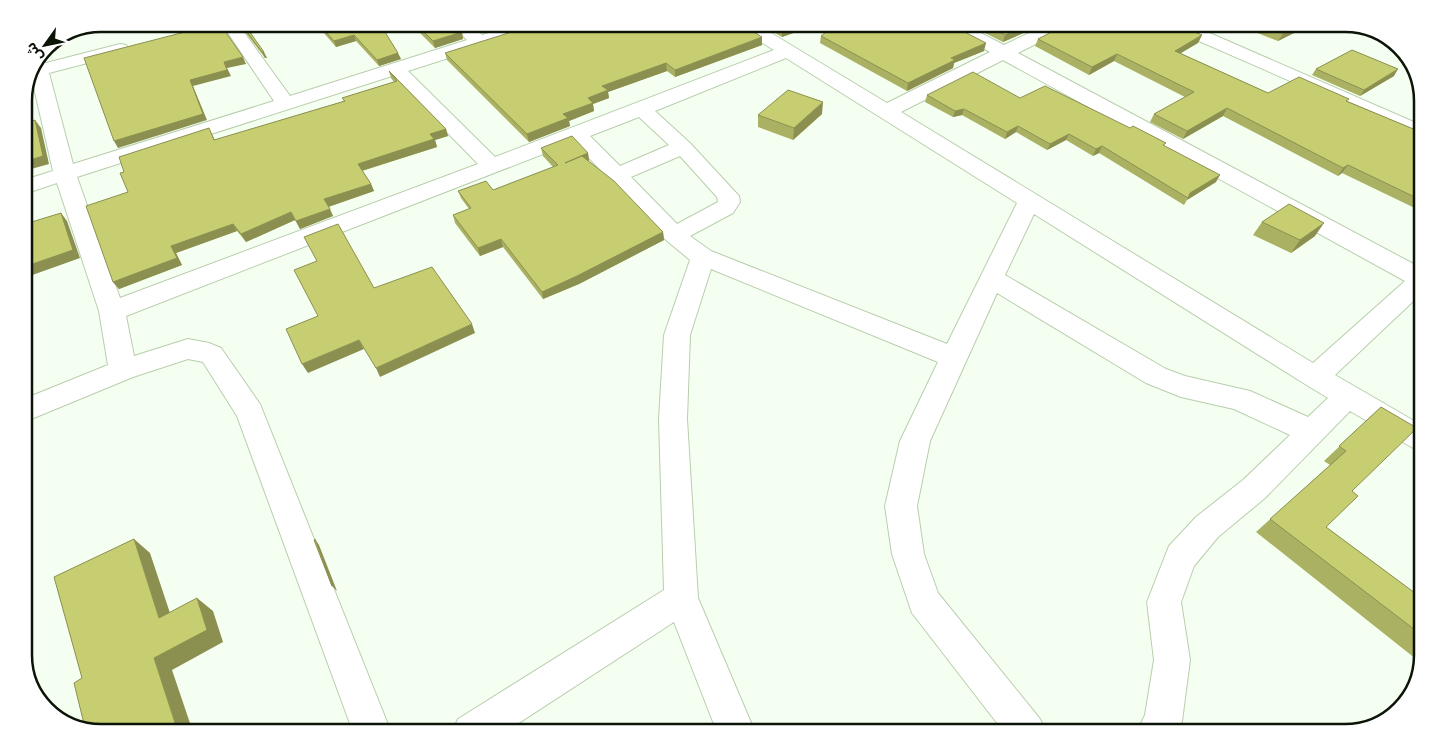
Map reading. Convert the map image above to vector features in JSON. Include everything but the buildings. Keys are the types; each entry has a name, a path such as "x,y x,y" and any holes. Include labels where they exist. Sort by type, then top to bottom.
{"street":[{"path":"236,32 285,104"},
{"path":"468,32 480,43"},
{"path":"33,184 512,32"},
{"path":"757,32 1030,199 1315,377 1414,435"},
{"path":"966,32 1414,274"},
{"path":"885,112 1045,32"},
{"path":"1193,32 1414,129"},
{"path":"70,61 133,46"},
{"path":"112,310 642,109 788,51"},
{"path":"396,69 492,166"},
{"path":"40,71 64,174 112,310 123,370"},
{"path":"642,109 683,147 728,196 729,202 725,208 674,235"},
{"path":"576,133 674,235 703,257 954,357"},
{"path":"617,174 683,147"},
{"path":"1021,724 924,602 908,554 901,506 915,441 1030,199"},
{"path":"703,257 678,335 673,419 681,598 733,724"},
{"path":"991,278 1156,376 1181,386 1240,399 1312,432"},
{"path":"1315,377 1414,287"},
{"path":"33,407 123,370 188,349 200,350 212,355 250,412 369,724"},
{"path":"1161,724 1172,660 1164,602 1181,557 1207,526 1254,488 1348,396"},
{"path":"484,724 681,598"}]}
